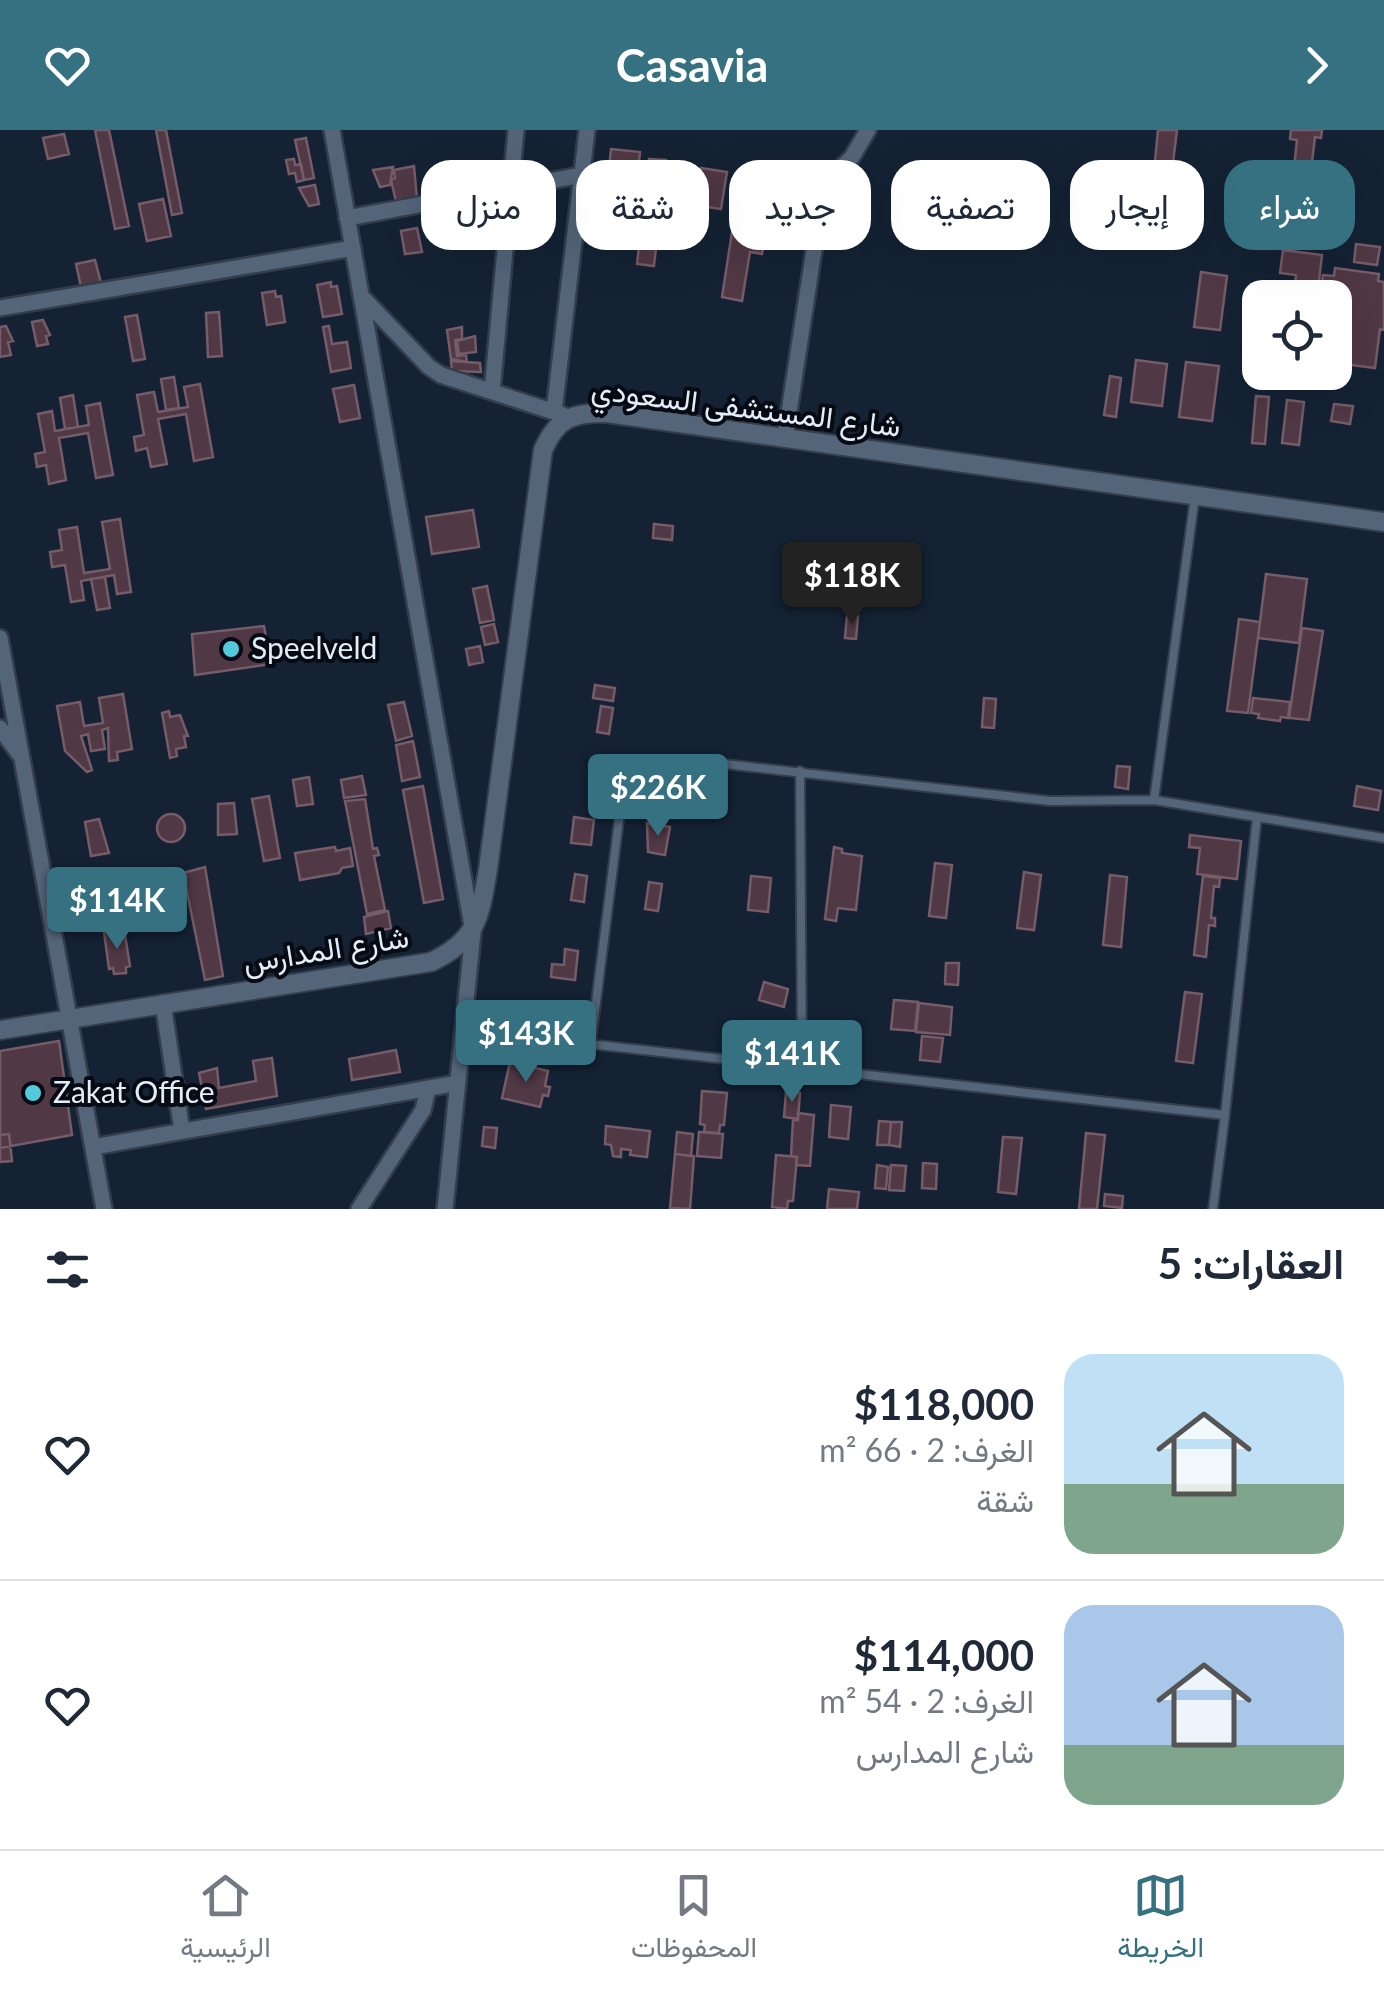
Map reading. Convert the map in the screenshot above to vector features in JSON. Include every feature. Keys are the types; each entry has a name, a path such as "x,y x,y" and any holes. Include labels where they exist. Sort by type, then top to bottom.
{"street":[{"path":"332,130 473,932 445,1209"},
{"path":"514,160 516,130"},
{"path":"584,160 587,130"},
{"path":"785,438 824,185 852,157 868,130"},
{"path":"348,218 421,205"},
{"path":"362,297 428,367 560,414 576,239"},
{"path":"0,308 353,248"},
{"path":"492,392 506,250"},
{"name":"شارع المستشفى السعودي","path":"473,932 488,868 540,470 560,414 607,414 1384,522"},
{"path":"0,638 104,1209"},
{"path":"0,728 22,757"},
{"name":"شارع المدارس","path":"0,1030 431,962 450,953 473,932"},
{"path":"162,1003 182,1132"},
{"path":"93,1147 458,1083"},
{"path":"359,1209 424,1110 428,1088"}],"lane":[{"path":"1154,800 1195,496"},
{"path":"591,1042 621,804 628,787 642,774 668,762 689,760 800,771 1050,801 1154,800 1384,838"},
{"path":"800,771 802,1068"},
{"path":"1213,1209 1257,817"},
{"path":"464,1030 1225,1116"}],"building":[{"path":"95,130 109,130 129,226 115,229"},
{"path":"156,130 166,130 182,213 172,215"},
{"path":"1158,130 1177,130 1173,160 1155,160"},
{"path":"1291,130 1322,130 1321,138 1315,137 1312,160 1295,160 1297,140 1290,139"},
{"path":"64,134 69,154 48,159 43,138"},
{"path":"306,138 314,178 304,180 295,140"},
{"path":"611,149 640,152 639,160 610,160"},
{"path":"294,159 295,165 301,164 304,180 297,182 295,173 289,174 286,160"},
{"path":"414,166 417,199 397,206 391,180 395,178 394,170"},
{"path":"393,167 390,185 380,187 373,170"},
{"path":"709,169 727,172 721,209 709,207"},
{"path":"315,185 319,204 309,206 299,188"},
{"path":"163,199 171,236 147,241 139,204"},
{"path":"417,228 422,252 405,254 401,231"},
{"path":"1356,244 1380,247 1377,265 1354,262"},
{"path":"639,250 656,250 654,266 637,264"},
{"path":"729,250 763,250 762,254 750,252 742,301 722,297"},
{"path":"1283,250 1322,255 1319,280 1296,280 1296,275 1280,273"},
{"path":"95,260 101,283 81,287 76,264"},
{"path":"1335,268 1379,274 1378,281 1384,282 1384,330 1380,329 1375,368 1352,365 1352,280 1322,280 1323,275 1334,276"},
{"path":"1201,272 1227,276 1220,330 1194,327"},
{"path":"331,282 331,287 337,286 342,314 323,317 317,285"},
{"path":"275,291 276,297 281,296 285,322 267,325 262,293"},
{"path":"219,312 222,356 208,357 206,313"},
{"path":"137,315 145,359 133,361 125,317"},
{"path":"43,320 50,335 46,336 48,344 37,346 32,322"},
{"path":"6,326 13,341 8,342 11,355 0,357 0,327"},
{"path":"329,326 332,344 347,342 351,368 331,372 323,327"},
{"path":"462,327 462,339 455,340 457,356 466,355 467,362 451,359 447,330"},
{"path":"475,336 476,352 459,354 457,341"},
{"path":"1136,360 1167,364 1162,406 1131,402"},
{"path":"451,361 480,363 481,372 452,371"},
{"path":"1186,362 1219,366 1212,421 1179,417"},
{"path":"1110,376 1121,378 1116,417 1104,415"},
{"path":"174,377 179,408 166,410 161,379"},
{"path":"200,384 213,457 194,461 186,414 158,419 167,464 151,467 147,448 136,451 134,437 144,435 137,395 154,392 158,412 188,407 184,387"},
{"path":"354,385 360,418 340,422 333,389"},
{"path":"73,395 78,427 65,429 60,398"},
{"path":"1256,396 1269,397 1265,444 1252,443"},
{"path":"1287,400 1304,402 1299,445 1282,443"},
{"path":"100,403 113,475 96,478 88,433 59,438 66,480 49,484 46,465 37,467 35,454 45,452 38,414 52,411 55,431 89,425 86,406"},
{"path":"1334,404 1353,406 1350,424 1331,421"},
{"path":"473,510 479,547 432,554 426,517"},
{"path":"120,519 131,592 117,594 114,575 81,581 84,600 71,602 65,565 52,567 50,552 62,550 59,530 77,527 84,573 110,569 102,522"},
{"path":"654,524 673,526 672,540 653,538"},
{"path":"1266,574 1307,579 1299,643 1258,638"},
{"path":"105,577 110,608 97,610 91,579"},
{"path":"487,586 494,620 480,623 473,589"},
{"path":"847,615 858,616 856,639 845,638"},
{"path":"1239,619 1260,622 1248,713 1227,711"},
{"path":"494,624 498,642 485,645 481,627"},
{"name":"Speelveld","path":"264,626 271,664 195,675 192,634"},
{"path":"1302,628 1323,631 1309,720 1289,718"},
{"path":"480,646 483,662 469,665 466,649"},
{"path":"595,685 615,688 613,701 593,698"},
{"path":"123,694 132,749 117,752 118,760 109,761 108,728 102,730 105,749 91,751 88,734 81,736 92,770 87,772 65,751 57,706 80,702 84,726 103,723 99,698"},
{"path":"984,698 996,699 994,728 982,727"},
{"path":"1253,698 1290,702 1288,718 1258,718 1259,714 1251,713"},
{"path":"404,702 412,736 396,741 388,705"},
{"path":"601,706 613,708 609,734 597,732"},
{"path":"169,711 170,717 180,715 188,736 184,736 186,747 176,749 177,756 170,758 162,713"},
{"path":"413,741 420,777 402,781 396,745"},
{"path":"596,756 607,757 606,766 611,766 603,785 592,783"},
{"path":"1117,766 1130,767 1128,789 1115,787"},
{"path":"362,776 366,795 344,798 341,780"},
{"path":"309,777 313,804 297,806 293,780"},
{"path":"423,786 443,899 424,903 403,790"},
{"path":"1357,786 1381,791 1378,810 1354,806"},
{"path":"269,796 280,858 264,861 252,799"},
{"path":"365,799 373,849 377,848 379,855 374,856 385,910 367,914 345,801"},
{"path":"234,803 237,834 218,835 218,804"},
{"path":"171,814 181,818 185,828 181,838 171,842 161,838 157,828 161,818"},
{"path":"574,817 594,820 591,845 571,843"},
{"path":"99,819 109,853 91,856 85,822"},
{"path":"647,823 670,827 665,855 648,852"},
{"path":"1190,835 1241,841 1237,879 1197,874 1200,848 1189,847"},
{"path":"335,847 336,851 350,848 353,866 342,868 339,873 300,880 295,853"},
{"path":"834,847 842,849 842,853 862,856 856,910 838,908 836,921 825,919"},
{"path":"935,863 952,865 946,918 929,916"},
{"path":"205,867 223,976 205,980 183,873"},
{"path":"1024,872 1041,875 1034,930 1017,928"},
{"path":"575,874 587,876 584,902 571,900"},
{"path":"108,875 108,881 114,880 119,908 102,912 95,878"},
{"path":"1110,875 1127,877 1121,947 1103,945"},
{"path":"751,876 771,878 768,912 748,910"},
{"path":"1203,876 1220,878 1219,887 1214,886 1211,918 1215,918 1215,926 1209,925 1206,957 1194,955"},
{"path":"649,882 662,884 658,911 645,909"},
{"path":"388,911 391,928 366,934 364,917"},
{"path":"119,929 120,936 125,935 130,966 126,973 114,974 113,968 109,969 104,932"},
{"path":"565,949 578,951 575,980 551,977 552,964 564,965"},
{"path":"946,963 959,963 958,985 945,984"},
{"path":"764,982 788,989 784,1007 759,1000"},
{"path":"1185,992 1202,994 1193,1063 1176,1061"},
{"path":"894,1000 918,1002 915,1031 891,1029"},
{"path":"919,1003 952,1007 950,1035 916,1032"},
{"path":"922,1036 943,1038 940,1062 920,1060"},
{"name":"Zakat Office","path":"59,1041 72,1135 0,1148 0,1051"},
{"path":"396,1050 400,1072 352,1080 349,1059"},
{"path":"272,1058 277,1096 206,1109 199,1073 217,1068 219,1088 256,1081 253,1061"},
{"path":"510,1062 548,1071 548,1096 543,1095 540,1107 502,1098"},
{"path":"702,1091 727,1093 724,1125 720,1125 719,1133 704,1132 705,1125 700,1124"},
{"path":"786,1092 800,1093 798,1119 784,1117"},
{"path":"831,1105 851,1107 848,1139 829,1137"},
{"path":"798,1113 814,1115 810,1166 796,1165 797,1157 791,1156 793,1120 798,1120"},
{"path":"879,1121 891,1122 889,1145 877,1145"},
{"path":"891,1122 902,1122 900,1147 889,1145"},
{"path":"606,1126 650,1131 647,1157 630,1155 631,1150 621,1149 621,1157 613,1156 611,1145 605,1144"},
{"path":"484,1127 497,1128 495,1148 482,1146"},
{"path":"677,1132 693,1134 691,1156 675,1154"},
{"path":"699,1132 723,1134 721,1158 697,1156"},
{"path":"1086,1133 1105,1135 1097,1209 1079,1209"},
{"path":"9,1134 12,1161 0,1162 0,1135"},
{"path":"1003,1137 1022,1138 1016,1194 998,1192"},
{"path":"675,1154 694,1156 690,1209 670,1208"},
{"path":"776,1155 797,1157 793,1201 788,1201 787,1209 772,1207"},
{"path":"923,1163 937,1164 936,1189 922,1188"},
{"path":"877,1165 888,1167 886,1189 875,1188"},
{"path":"891,1165 906,1166 904,1191 889,1190"},
{"path":"829,1189 859,1192 857,1209 827,1209"},
{"path":"1105,1194 1123,1196 1122,1208 1104,1206"}],"place":[{"name":"Speelveld","path":"231,649"},
{"name":"Zakat Office","path":"33,1093"}]}
